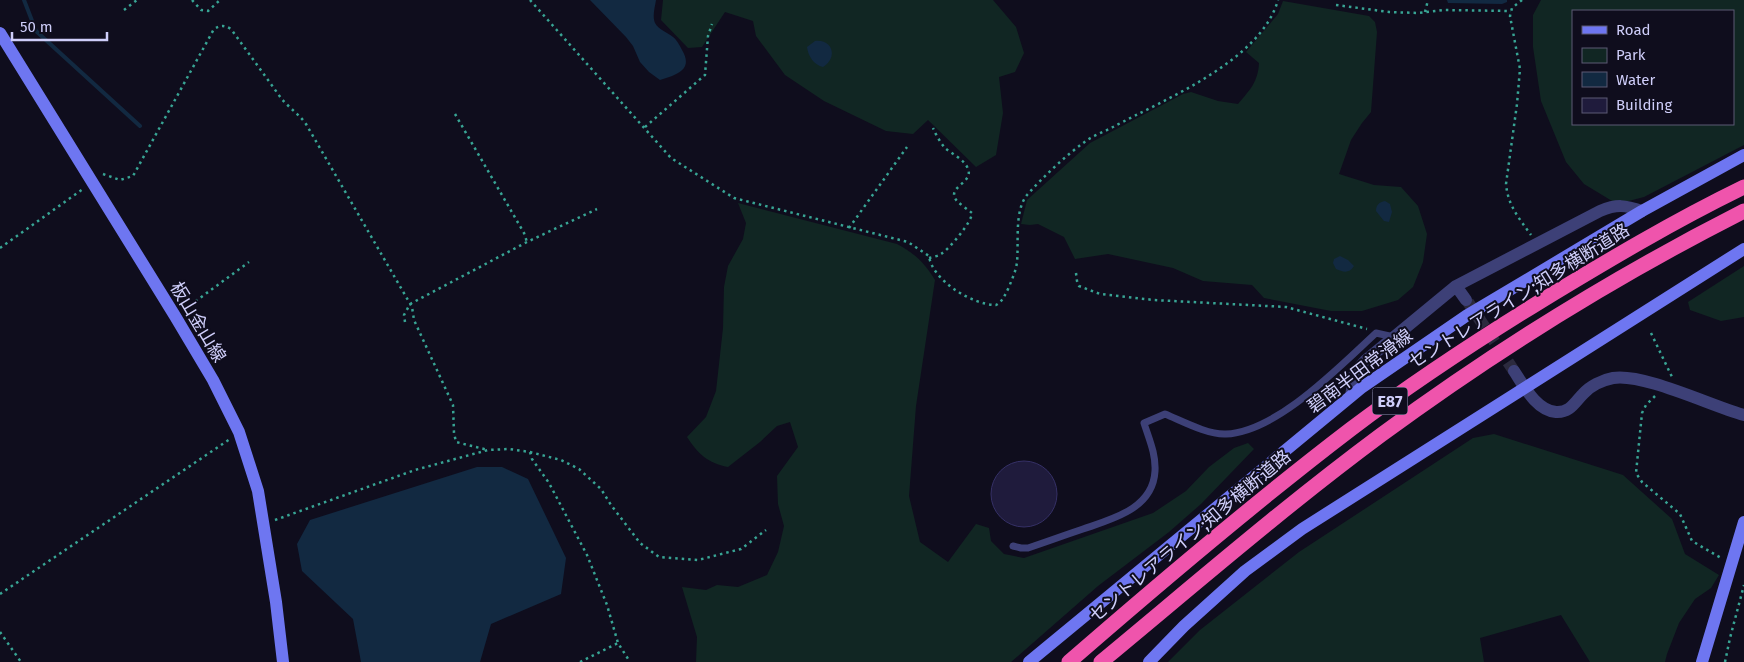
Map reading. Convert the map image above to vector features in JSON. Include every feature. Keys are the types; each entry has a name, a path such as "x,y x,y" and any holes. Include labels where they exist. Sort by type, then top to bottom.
{"highway":[{"name":"セントレアライン;知多横断道路","path":"1069,662 1249,510 1352,428 1422,378 1501,326 1648,237 1744,187"},
{"name":"E87","path":"1101,662 1280,513 1382,435 1460,380 1590,296 1744,211"}],"main road":[{"name":"板山金山線","path":"0,33 175,316 239,432 258,491 276,602 283,662"},
{"name":"碧南半田常滑線","path":"1029,662 1351,396 1466,316 1642,211 1744,155"},
{"path":"1149,662 1184,626 1245,571 1302,528 1744,249"},
{"path":"1702,662 1744,522"}],"street":[{"path":"1351,396 1355,372 1365,361 1456,286 1600,211 1613,206 1627,206 1642,211"},
{"path":"1456,286 1466,300"},
{"path":"1514,371 1540,406 1546,410 1561,412 1573,406 1583,393 1592,387 1608,379 1624,377 1644,380 1744,415"}],"lane":[{"path":"1013,546 1028,548 1120,516 1145,498 1152,485 1155,472 1154,454 1144,423 1165,414 1210,432 1225,435 1243,432 1259,426 1310,393 1376,333 1394,337"}],"path":[{"path":"124,10 137,0"},
{"path":"192,0 201,10 208,11 220,0"},
{"path":"530,0 671,158 734,198 908,242 929,256 930,262 941,278 959,293 991,305 1001,302 1016,272 1020,210 1026,196 1065,158 1087,140 1197,83 1231,60 1250,45 1261,32 1275,9 1278,0"},
{"path":"1425,12 1428,0"},
{"path":"1522,0 1512,8 1510,16 1520,75 1506,184 1507,197 1512,209 1537,244"},
{"path":"1336,4 1389,12 1443,10 1512,11"},
{"path":"644,128 705,75 708,36 712,24"},
{"path":"84,169 120,180 133,176 214,29 220,25 231,29 284,102 306,124 410,304 414,320 453,406 456,442 488,450"},
{"path":"455,114 528,242"},
{"path":"929,258 942,254 972,216 972,213 956,200 954,194 955,190 968,178 968,166 946,149 938,139 933,128"},
{"path":"849,228 907,147"},
{"path":"0,248 92,183"},
{"path":"405,322 404,315 410,304 528,242 597,210"},
{"path":"175,316 248,262"},
{"path":"1076,273 1076,281 1079,286 1100,294 1201,303 1286,307 1376,333"},
{"path":"1651,333 1675,383 1668,389 1659,392 1646,405 1642,413 1636,473 1642,482 1680,514 1692,541 1732,562"},
{"path":"0,594 239,432"},
{"path":"264,524 416,470 488,450 509,449 561,460 579,469 601,490 640,543 659,557 698,560 741,549 766,530"},
{"path":"530,452 532,459 549,483 587,555 607,605 618,643 630,662"},
{"path":"1725,662 1744,585"},
{"path":"0,632 21,662"},
{"path":"580,662 618,643"}],"green space":[{"path":"663,0 993,0 1016,27 1024,53 1015,72 999,77 1003,113 996,155 976,167 928,120 913,134 886,131 824,101 785,75 756,36 753,21 725,12 702,47 688,48 661,20"},
{"path":"1541,0 1744,0 1744,145 1644,197 1617,204 1584,184 1566,162 1541,101 1533,47 1533,15"},
{"path":"1283,1 1369,16 1375,22 1377,32 1371,112 1351,140 1339,174 1374,185 1401,187 1418,206 1427,234 1423,262 1413,287 1398,300 1362,311 1331,311 1264,298 1252,285 1203,281 1173,268 1108,254 1075,259 1064,237 1038,224 1021,224 1027,200 1090,143 1183,94 1191,92 1218,101 1238,104 1253,85 1258,70 1259,63 1246,52 1278,14"},
{"path":"738,203 897,244 919,259 935,280 916,406 909,496 920,542 948,562 976,524 989,528 991,541 1004,554 1024,558 1153,513 1186,491 1209,467 1234,448 1248,443 1254,449 1201,504 1169,532 1098,586 1011,662 696,662 697,637 682,587 706,590 717,585 738,587 767,575 778,552 784,526 778,504 777,476 798,447 790,422 777,426 728,467 704,457 687,437 706,417 716,391 723,328 724,287 728,266 743,239 746,223"},
{"path":"1744,266 1744,317 1721,321 1690,310 1688,302"},
{"path":"1494,434 1623,475 1672,519 1685,554 1719,575 1711,588 1695,599 1679,623 1665,662 1590,662 1561,615 1480,638 1484,662 1168,662 1200,630 1299,552 1473,438"}],"water":[{"path":"590,0 656,0 655,23 677,41 685,57 685,67 677,74 660,80 640,62 633,46 626,37"},
{"path":"1447,0 1507,0 1507,2 1502,4 1448,3"},
{"path":"815,41 826,43 831,50 831,59 823,67 814,62 810,57 807,47"},
{"path":"1385,201 1390,204 1392,212 1389,222 1384,221 1376,211 1378,204"},
{"path":"1340,256 1354,266 1350,270 1336,269 1333,263 1334,259"},
{"path":"477,467 502,467 528,479 566,558 561,594 491,624 480,662 361,662 353,619 302,571 297,544 310,520"}],"building":[{"path":"1024,461 1037,463 1047,471 1055,481 1057,494 1055,507 1047,517 1037,525 1024,527 1011,525 1001,517 993,507 991,494 993,481 1001,471 1011,463"}],"waterway":[{"path":"24,0 36,31 140,126"}],"tunnel":[{"path":"1468,302 1514,371"}]}
